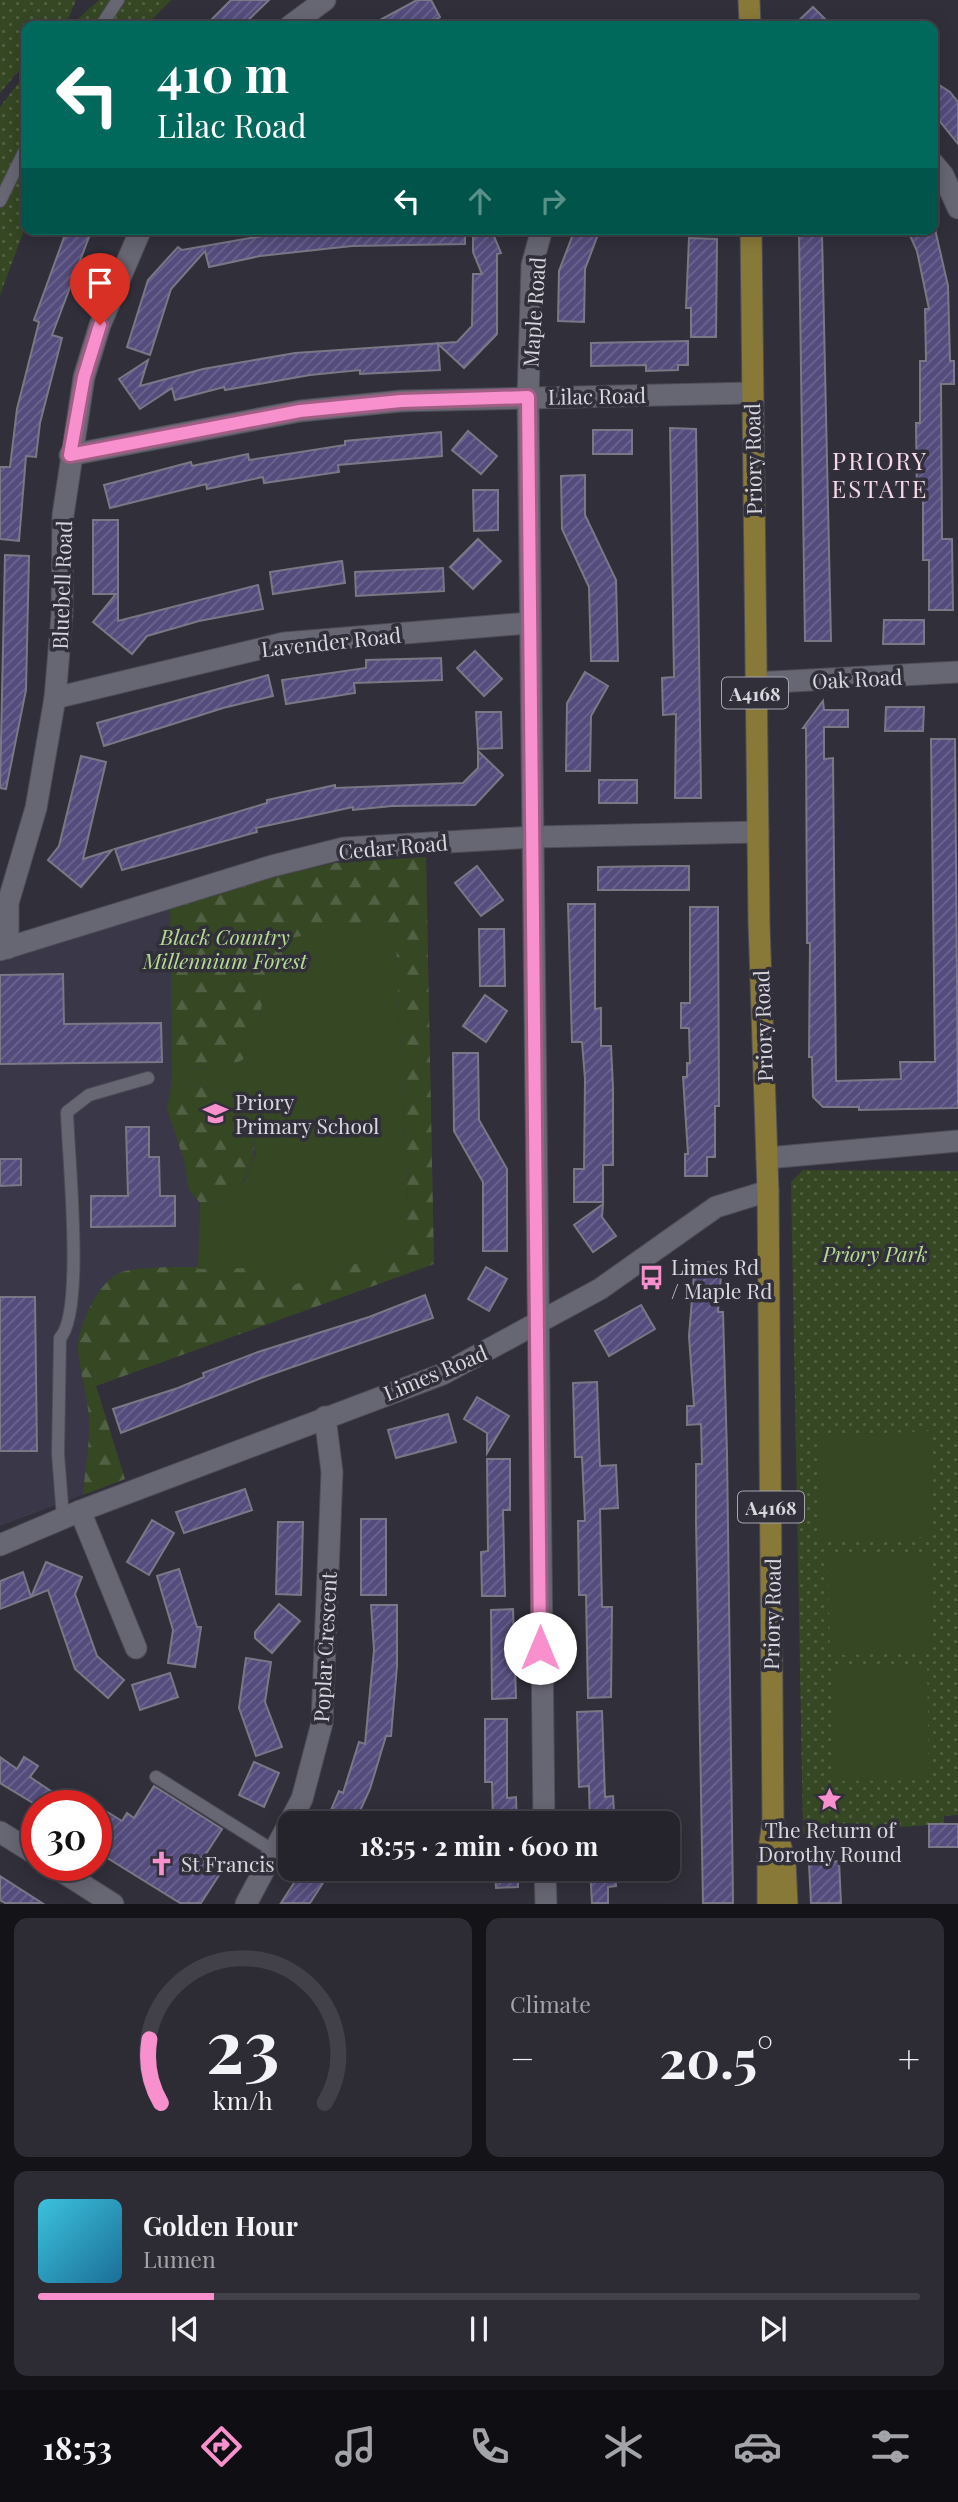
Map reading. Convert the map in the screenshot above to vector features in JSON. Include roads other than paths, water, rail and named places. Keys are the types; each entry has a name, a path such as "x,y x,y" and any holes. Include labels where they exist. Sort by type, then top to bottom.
{"main road":[{"path":"750,0 750,21"},
{"name":"Priory Road","path":"751,235 750,393 755,683 768,1191 773,1822 768,1856 768,1903"},
{"name":"Priory Road","path":"773,1822 785,1861 787,1903"}],"street":[{"path":"297,21 325,0"},
{"path":"938,169 958,208"},
{"name":"Bluebell Road","path":"4,949 8,903 36,808 55,698 61,615 63,515 70,455 84,377 100,325 138,235"},
{"name":"Maple Road","path":"540,235 532,265 528,397 544,1811"},
{"name":"Lilac Road","path":"70,455 300,411 401,401 750,393"},
{"name":"Lavender Road","path":"55,698 284,643 529,623"},
{"name":"Oak Road","path":"755,683 958,672"},
{"name":"Cedar Road","path":"4,949 272,866 344,848 534,837 758,832"},
{"path":"767,1157 958,1141"},
{"name":"Limes Road","path":"0,1545 71,1515 443,1374 600,1289 716,1207 768,1191"},
{"name":"Poplar Crescent","path":"246,1903 302,1799 322,1723 331,1472 325,1417"},
{"path":"71,1515 136,1648"},
{"path":"0,1832 21,1845"},
{"path":"77,1881 113,1903"},
{"path":"545,1881 546,1903"}],"lane":[{"path":"104,21 118,0"},
{"path":"0,201 21,158"},
{"path":"71,1515 58,1454 60,1338 67,1330 74,1284 67,1112 89,1095 148,1078"},
{"path":"156,1777 274,1851"}],"place":[{"name":"Priory Primary School","path":"215,1113"},
{"name":"Limes Rd / Maple Rd","path":"651,1278"},
{"name":"The Return of Dorothy Round","path":"830,1800"},
{"name":"St Francis","path":"161,1863"}],"district":[{"name":"PRIORY ESTATE","path":"880,474"}],"park label":[{"name":"Black Country Millennium Forest","path":"225,948"},
{"name":"Priory Park","path":"875,1253"}]}
